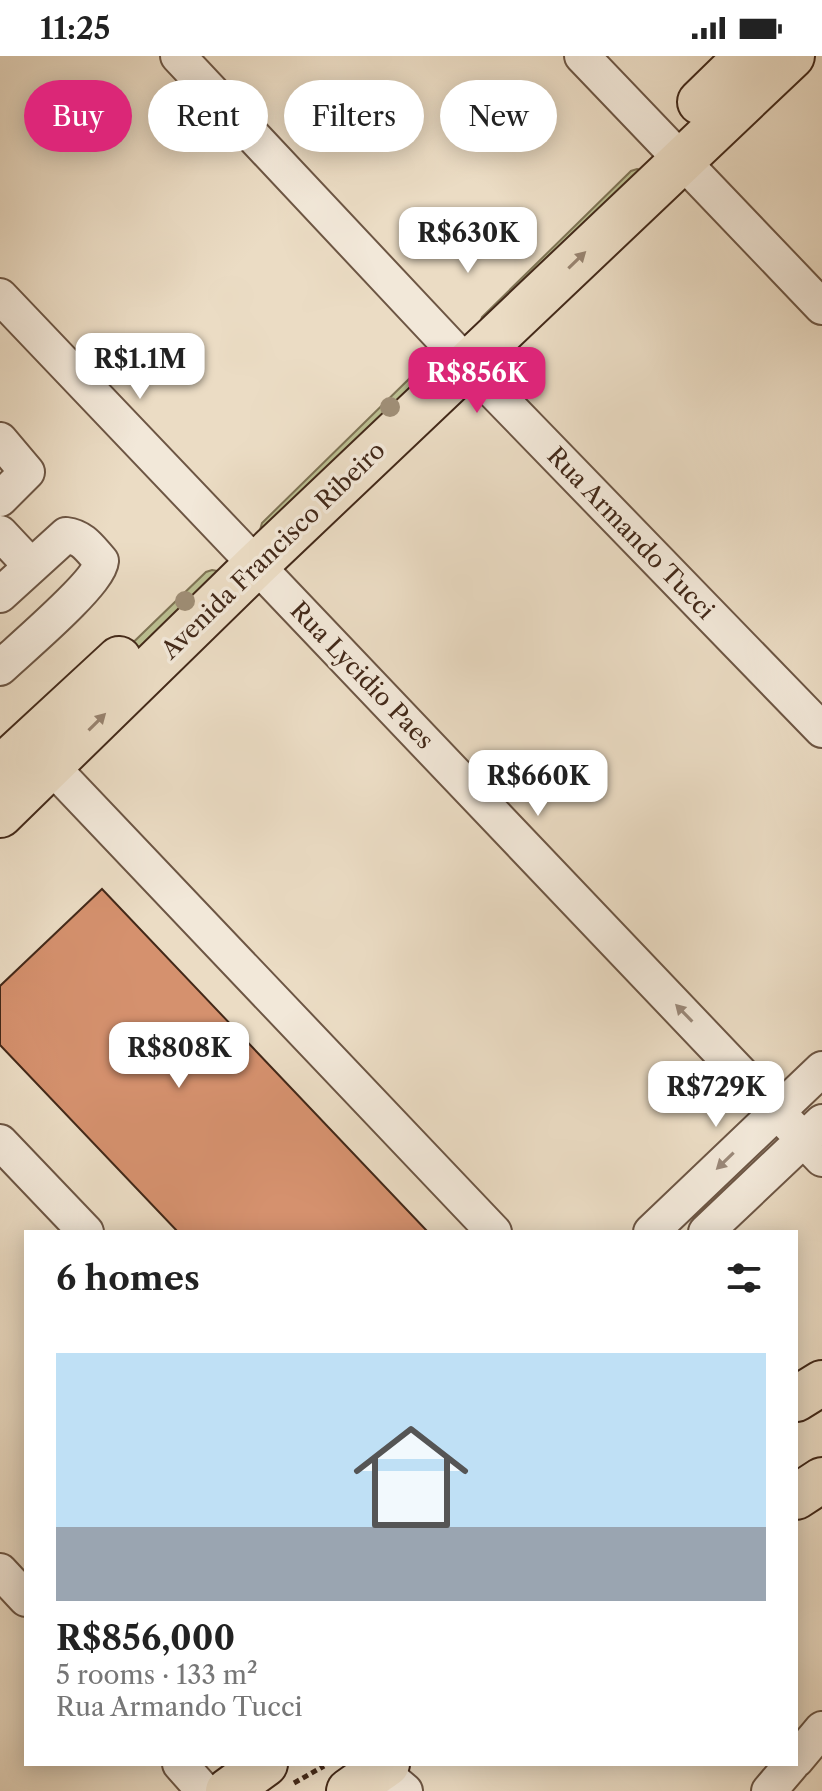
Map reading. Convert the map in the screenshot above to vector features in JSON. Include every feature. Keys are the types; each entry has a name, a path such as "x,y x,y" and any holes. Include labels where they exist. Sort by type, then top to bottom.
{"main road":[{"name":"Avenida Francisco Ribeiro","path":"672,150 747,56"},
{"name":"Avenida Francisco Ribeiro","path":"0,815 19,755 248,556 672,150 792,56"},
{"path":"798,1398 822,1383"},
{"path":"798,1496 822,1480"},
{"path":"228,1791 290,1778"}],"street":[{"name":"Rua Armando Tucci","path":"178,56 457,353 822,730"},
{"path":"582,56 822,307"},
{"name":"Rua Lycidio Paes","path":"0,296 777,1110 816,1140"},
{"path":"0,440 27,472 0,499"},
{"path":"0,533 31,566"},
{"path":"0,595 66,535 83,541 101,561 98,572 72,600 0,668"},
{"path":"19,755 492,1230"},
{"path":"653,1230 822,1069"},
{"path":"708,1230 816,1140"},
{"path":"0,1142 84,1230"},
{"path":"0,1571 24,1597"},
{"path":"798,1757 822,1729"},
{"path":"182,1766 204,1791"},
{"path":"769,1791 791,1766"}],"path":[{"path":"290,1778 323,1766"}],"green space":[{"path":"631,171 644,171 480,323 482,317"},
{"path":"423,377 262,537 262,523 410,378"},
{"path":"218,571 219,585 56,717 206,572"}],"building":[{"path":"102,889 426,1230 176,1230 0,1045 0,986"}]}
